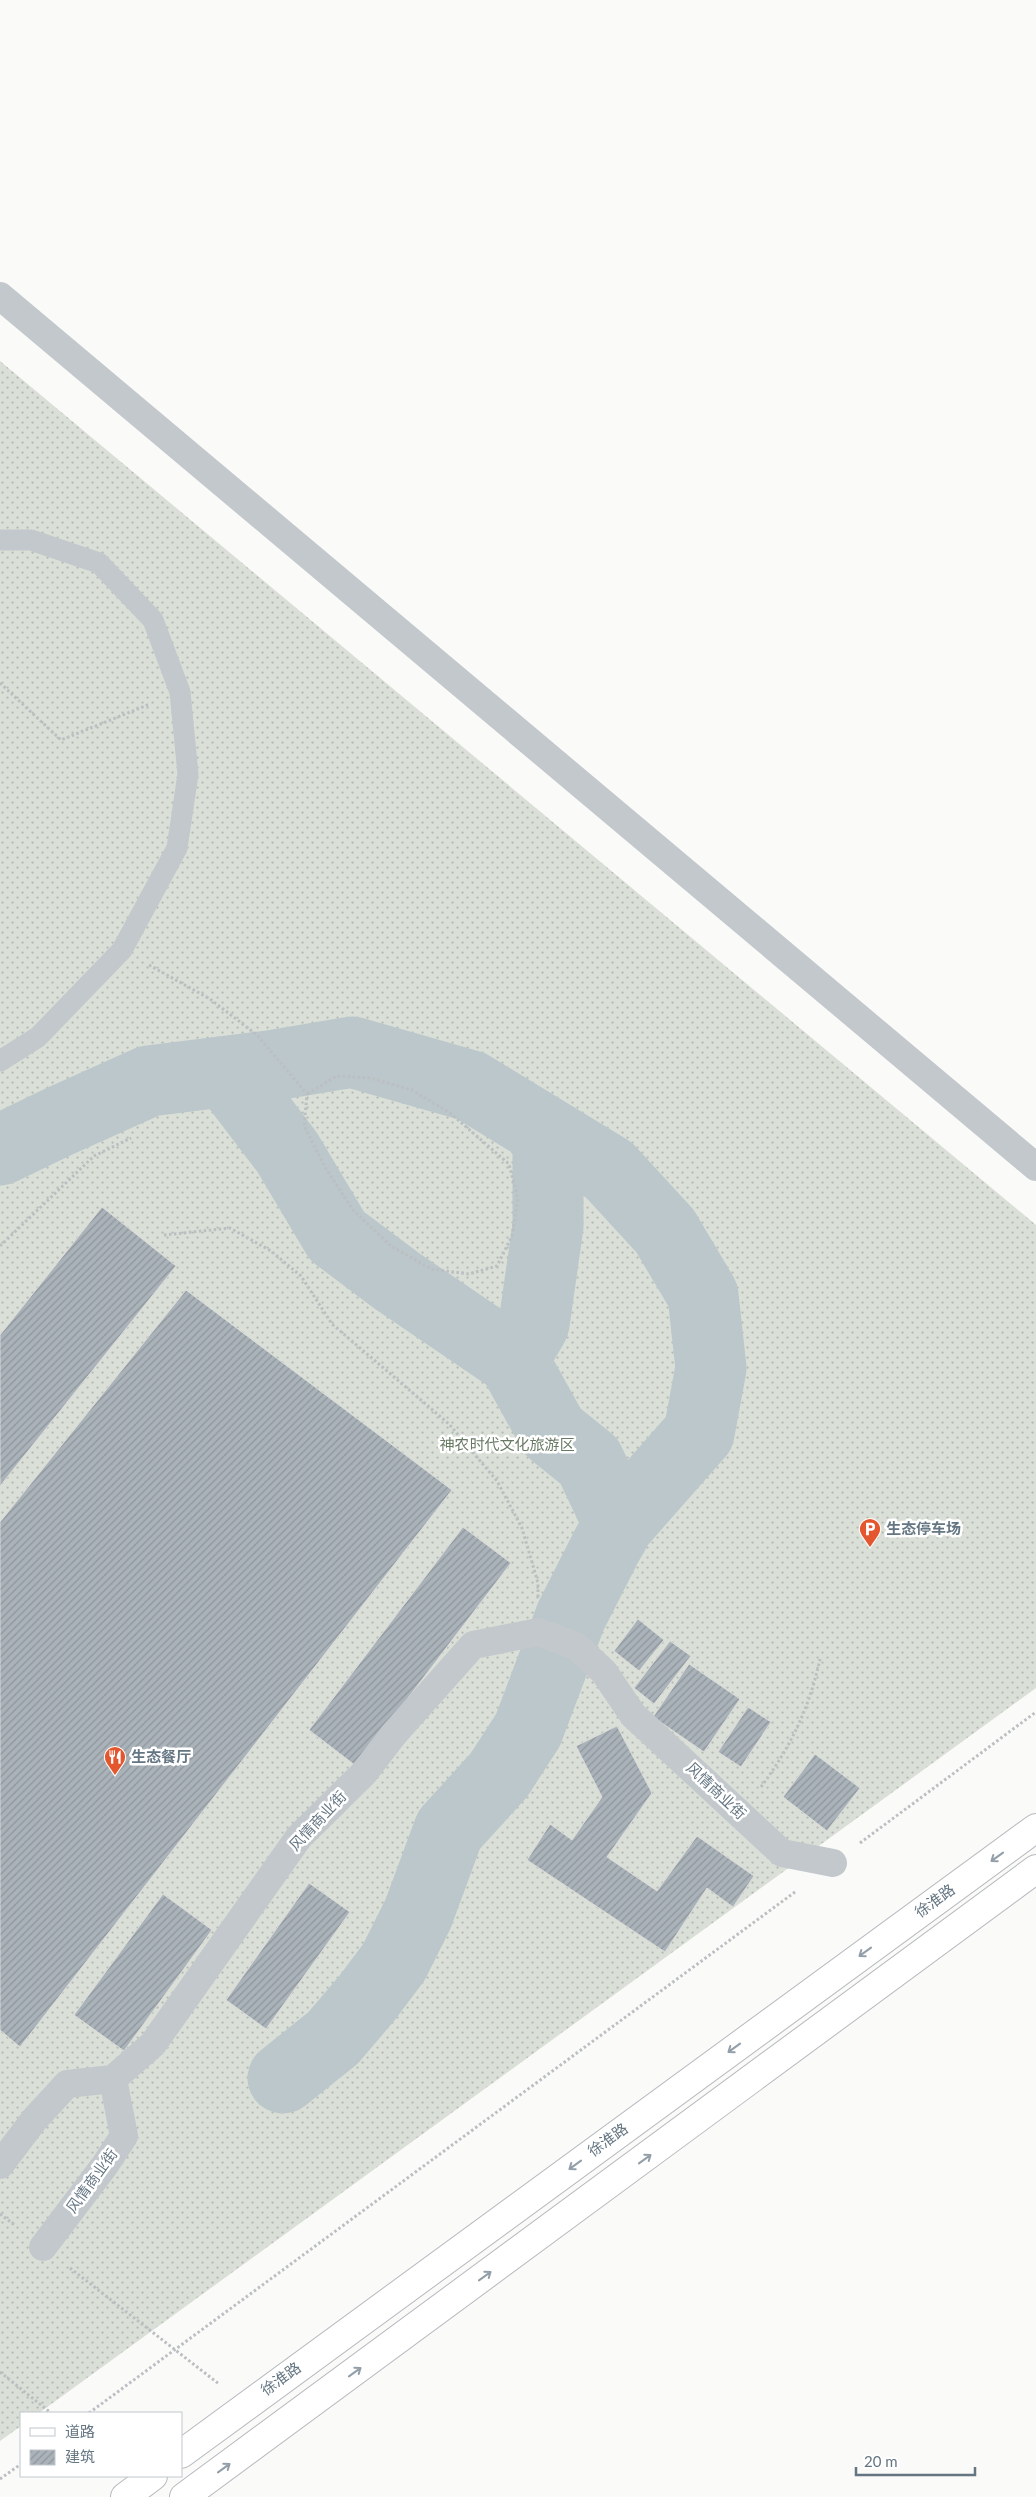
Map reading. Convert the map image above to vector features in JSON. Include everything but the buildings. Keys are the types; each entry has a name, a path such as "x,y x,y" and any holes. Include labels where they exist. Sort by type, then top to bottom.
{"main road":[{"name":"徐淮路","path":"182,2453 1036,1828"},
{"path":"184,2497 1036,1869"},
{"path":"125,2497 152,2477"}],"street":[{"path":"0,296 1036,1167"},
{"name":"风情商业街","path":"43,2247 105,2165 124,2136 113,2079 153,2044 299,1837 364,1773 394,1734 473,1645 538,1632 576,1646 604,1672 633,1715 782,1853 833,1863"},
{"path":"0,2164 34,2120 67,2084 113,2079"}],"lane":[{"path":"0,540 31,540 99,563 153,620 180,692 188,774 177,848 122,950 38,1037 0,1060"}],"path":[{"path":"0,683 61,740 180,692"},
{"path":"122,950 210,999 257,1035 307,1094 304,1126 325,1167 353,1210 391,1246 431,1269 469,1274 497,1266 512,1236 518,1199 509,1164 450,1113 412,1090 370,1078 337,1076 307,1094"},
{"path":"0,1246 94,1156 132,1138"},
{"path":"164,1235 230,1228 271,1251 301,1276 332,1324 449,1424 496,1481 522,1528 538,1583 538,1632"},
{"path":"741,1813 794,1737 814,1690 820,1659"},
{"path":"90,2412 1036,1712"},
{"path":"0,2214 246,2405"},
{"path":"0,2372 50,2412"},
{"path":"0,2479 20,2465"}],"green space":[{"name":"神农时代文化旅游区","path":"0,361 1036,1225 1036,1688 40,2412 20,2412 20,2427 0,2441"}],"waterway":[{"path":"0,1150 149,1081 269,1066 352,1052 471,1086 609,1170 665,1231 703,1295 711,1368 699,1433 619,1524 571,1616 528,1730 499,1775 449,1830 418,1914 394,1962 333,2038 283,2078"},
{"path":"226,1072 287,1152 337,1236 397,1281 513,1360 553,1432 589,1461 619,1524"},
{"path":"513,1360 534,1324 548,1226 548,1133"}],"place":[{"name":"生态停车场","path":"870,1548"},
{"name":"生态餐厅","path":"115,1776"}]}
